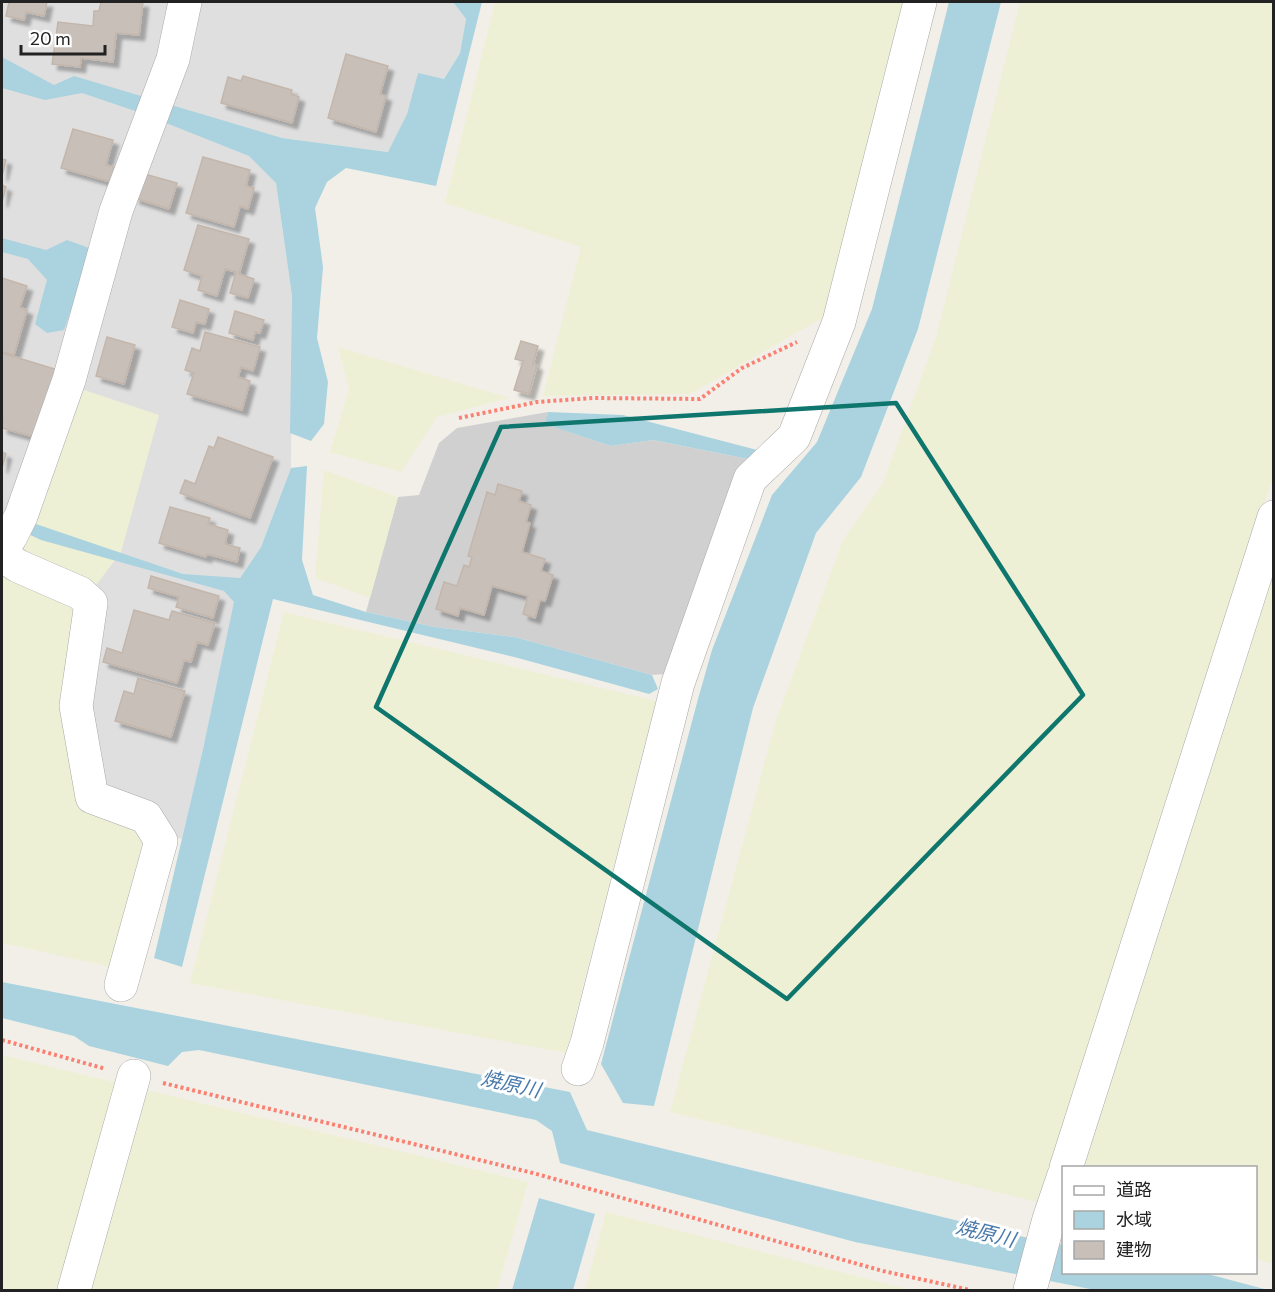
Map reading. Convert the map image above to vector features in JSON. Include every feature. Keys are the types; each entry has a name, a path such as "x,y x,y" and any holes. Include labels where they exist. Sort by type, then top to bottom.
{"street":[{"path":"121,985 161,840 146,817 92,797 76,706 91,603 80,593 18,566 9,539 69,380 116,211 173,59 185,2"},
{"path":"578,1069 587,1043 682,672 750,479 794,437 838,322 920,2"},
{"path":"1066,1166 1274,517"},
{"path":"74,1290 134,1076"},
{"path":"1030,1290 1062,1181"}],"path":[{"path":"459,418 537,402 593,398 700,399 742,368 838,322"},
{"path":"2,1040 134,1076 533,1173 884,1271 970,1290"}],"highlighted area":[{"path":"896,403 1083,695 787,999 376,707 501,427"}],"shaded area":[{"path":"2,2 453,2 466,19 460,53 444,79 418,74 407,114 389,152 282,138 276,183 292,296 291,468 261,547 240,578 182,839 89,803 2,557"},
{"path":"548,412 546,424 611,446 653,440 753,460 665,674 652,675 515,637 435,627 366,612 398,497 419,495 439,443 457,428"}],"green space":[{"path":"495,2 905,2 826,316 690,394 543,396 581,247 445,203"},
{"path":"1020,2 1273,2 1273,477 1041,1203 670,1112 776,720 843,540 883,483 937,334"},
{"path":"338,347 510,398 437,417 401,472 330,452 349,389"},
{"path":"75,387 159,415 121,552 82,604 89,803 145,825 150,840 111,967 2,943 2,557"},
{"path":"324,470 398,497 370,598 315,578"},
{"path":"1273,554 1273,1264 1257,1259 1257,1166 1079,1166"},
{"path":"284,612 656,701 566,1053 190,983"},
{"path":"2,1055 528,1182 497,1290 2,1290"},
{"path":"606,1212 911,1290 585,1290"}],"water":[{"path":"453,2 482,2 436,186 346,168 327,182 315,208 323,267 317,338 328,382 324,424 311,441 290,433 292,296 276,183 249,156 141,113 82,93 45,100 2,88 2,57 54,85 74,76 282,138 388,152 407,114 418,73 444,79 460,53 466,19"},
{"path":"949,2 1001,2 918,329 861,477 816,533 753,708 654,1106 623,1103 601,1064 712,650 772,495 817,442 872,309"},
{"path":"2,238 46,250 67,240 92,249 64,330 47,333 35,324 47,280 28,259 2,252"},
{"path":"548,412 623,415 761,451 753,460 653,440 611,446 545,424"},
{"path":"307,466 302,560 313,595 366,612 435,627 515,637 652,675 658,689 649,694 518,658 273,599 182,967 154,958 203,749 234,602 224,591 2,528 2,515 7,519 33,523 183,574 240,578 261,547 291,468"},
{"name":"焼原川","path":"2,982 570,1092 587,1130 1062,1245 1062,1274 1208,1274 1268,1290 1095,1290 855,1242 560,1163 552,1131 536,1120 199,1050 182,1052 168,1066 89,1046 74,1036 2,1018"},
{"path":"539,1198 595,1214 573,1290 512,1290"}],"building":[{"path":"9,2 47,2 44,16 26,12 24,20 6,16"},
{"path":"101,2 143,2 139,35 116,33 113,62 81,58 80,67 52,64 58,22 93,26 94,11 99,11"},
{"path":"346,54 388,66 380,94 386,96 376,132 328,118"},
{"path":"243,76 292,90 291,94 299,97 292,123 221,103 228,77 241,81"},
{"path":"73,129 113,140 106,165 115,167 111,182 61,168"},
{"path":"203,157 250,170 246,186 254,188 248,209 240,206 234,227 186,213"},
{"path":"2,159 6,160 2,176"},
{"path":"141,173 177,183 169,209 134,198"},
{"path":"2,185 6,187 2,202"},
{"path":"198,225 249,239 239,274 254,279 248,298 230,293 236,272 225,269 217,296 198,290 202,276 184,270"},
{"path":"2,278 27,286 20,307 27,310 14,355 2,352"},
{"path":"180,300 209,309 205,324 196,322 193,333 172,327"},
{"path":"235,311 264,320 260,333 255,332 253,340 229,333"},
{"path":"205,332 260,347 253,371 241,367 238,377 250,381 242,410 187,394 194,373 185,370 192,348 200,351"},
{"path":"107,337 135,345 124,384 96,376"},
{"path":"521,341 538,346 533,364 537,365 529,394 514,390 523,361 515,359"},
{"path":"2,353 58,370 38,438 2,428"},
{"path":"218,437 273,457 250,518 180,493 185,480 195,484 209,446 214,448"},
{"path":"2,452 6,454 2,468"},
{"path":"498,484 522,491 519,501 531,505 526,522 530,523 522,552 545,559 541,571 553,575 545,601 540,600 535,618 523,614 528,596 492,586 484,615 460,608 458,616 436,609 444,582 457,586 464,565 469,567 472,557 468,556 487,492 495,495"},
{"path":"170,507 210,518 208,524 228,530 225,544 240,548 237,562 207,554 206,557 159,543"},
{"path":"151,576 219,596 213,618 176,607 179,597 148,588"},
{"path":"134,610 169,620 172,611 215,623 208,645 197,642 191,662 184,660 177,683 103,662 107,648 122,653"},
{"path":"138,678 185,691 171,737 115,721 124,691 134,694"}]}
